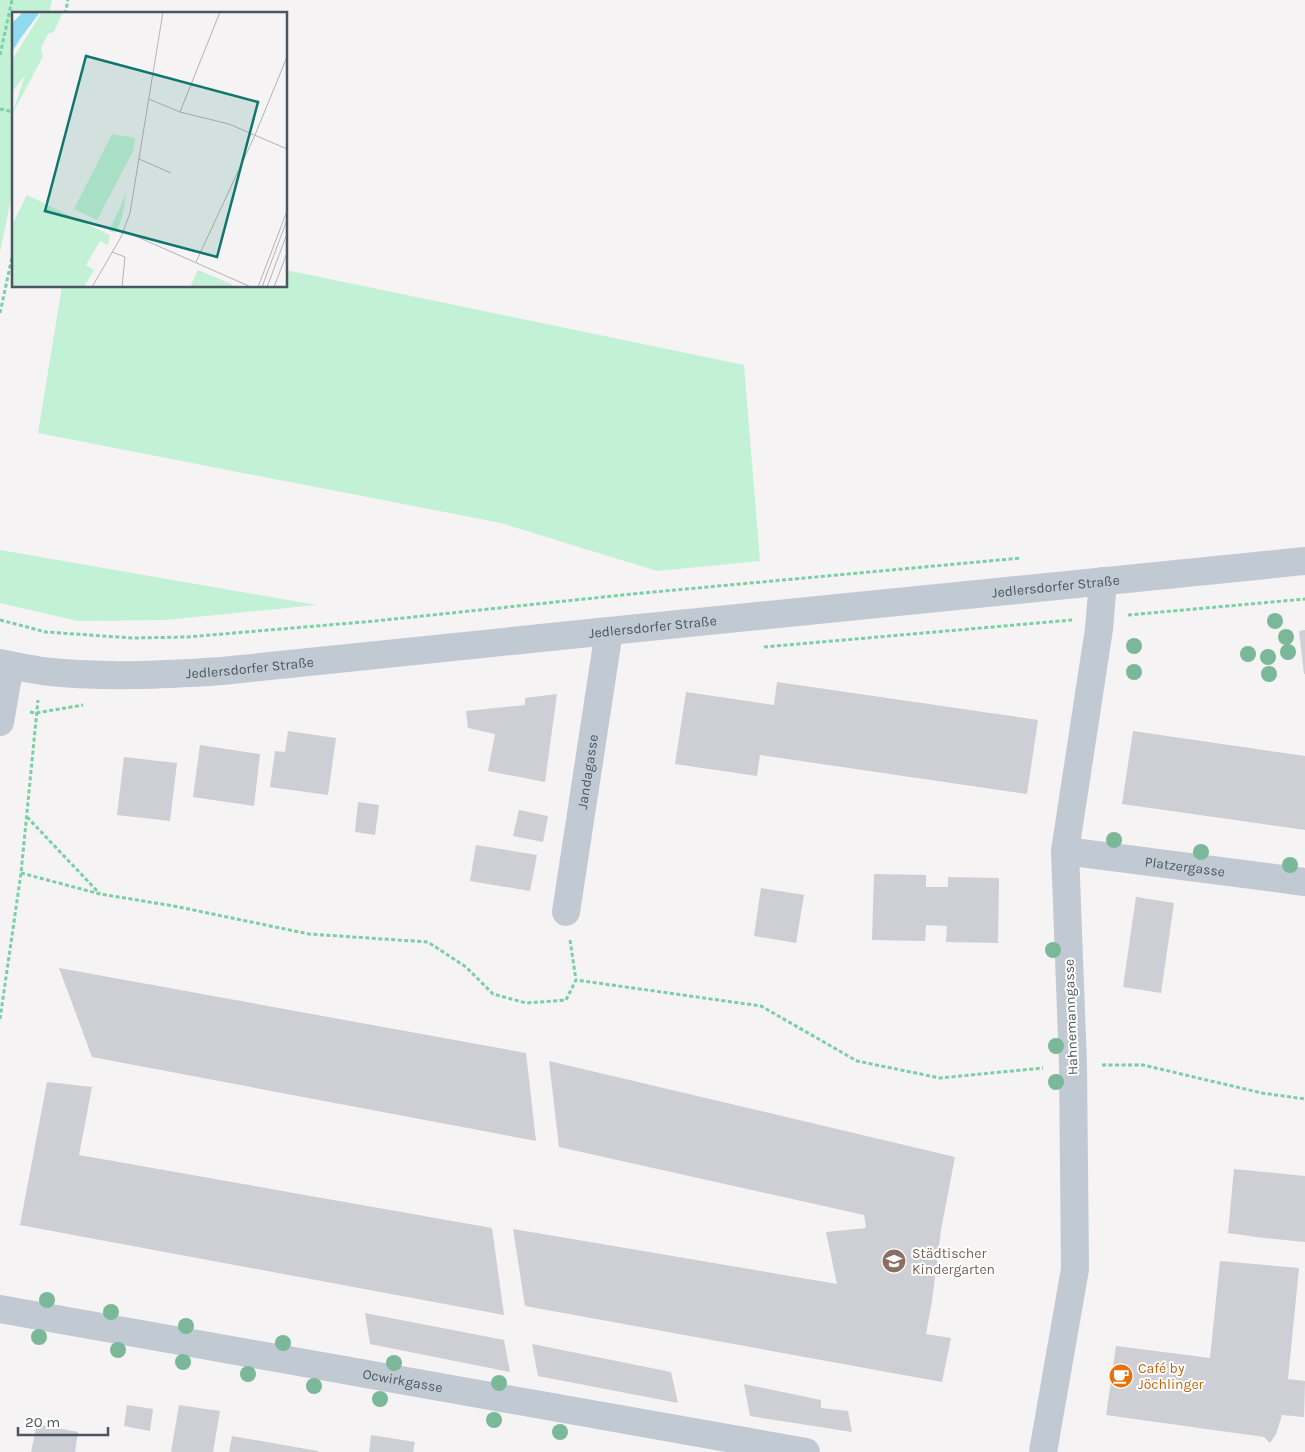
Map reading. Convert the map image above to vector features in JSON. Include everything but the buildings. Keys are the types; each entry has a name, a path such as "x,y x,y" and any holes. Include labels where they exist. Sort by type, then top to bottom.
{"street":[{"name":"Jedlersdorfer Straße","path":"5,664 41,671 89,674 162,675 222,671 609,630 1305,561"},
{"name":"Hahnemanngasse","path":"1042,1452 1075,1269 1073,1065 1065,851 1100,629 1103,581"},
{"name":"Jandagasse","path":"566,912 609,630"},
{"path":"0,722 5,664"},
{"name":"Platzergasse","path":"1065,851 1305,882"},
{"name":"Ocwirkgasse","path":"0,1309 806,1452"}],"path":[{"path":"0,55 12,0"},
{"path":"0,313 12,257"},
{"path":"0,620 46,632 132,638 187,637 384,620 1026,557"},
{"path":"0,1019 27,816 36,713"},
{"path":"27,816 100,894"},
{"path":"20,873 100,894 174,906 309,934 428,942 466,967 493,994 526,1003 566,1000 576,980 566,912"},
{"path":"576,980 761,1006 857,1061 940,1078 1073,1065 1143,1065 1262,1093 1305,1099"}],"green space":[{"path":"0,0 52,0 49,12 12,12 12,195 0,252"},
{"path":"288,270 744,365 760,561 657,571 501,523 38,433 62,288 288,288"},
{"path":"0,550 317,605 165,620 78,621 0,603"}],"place":[{"name":"Städtischer Kindergarten","path":"894,1261"},
{"name":"Café by Jöchlinger","path":"1121,1376"}]}
